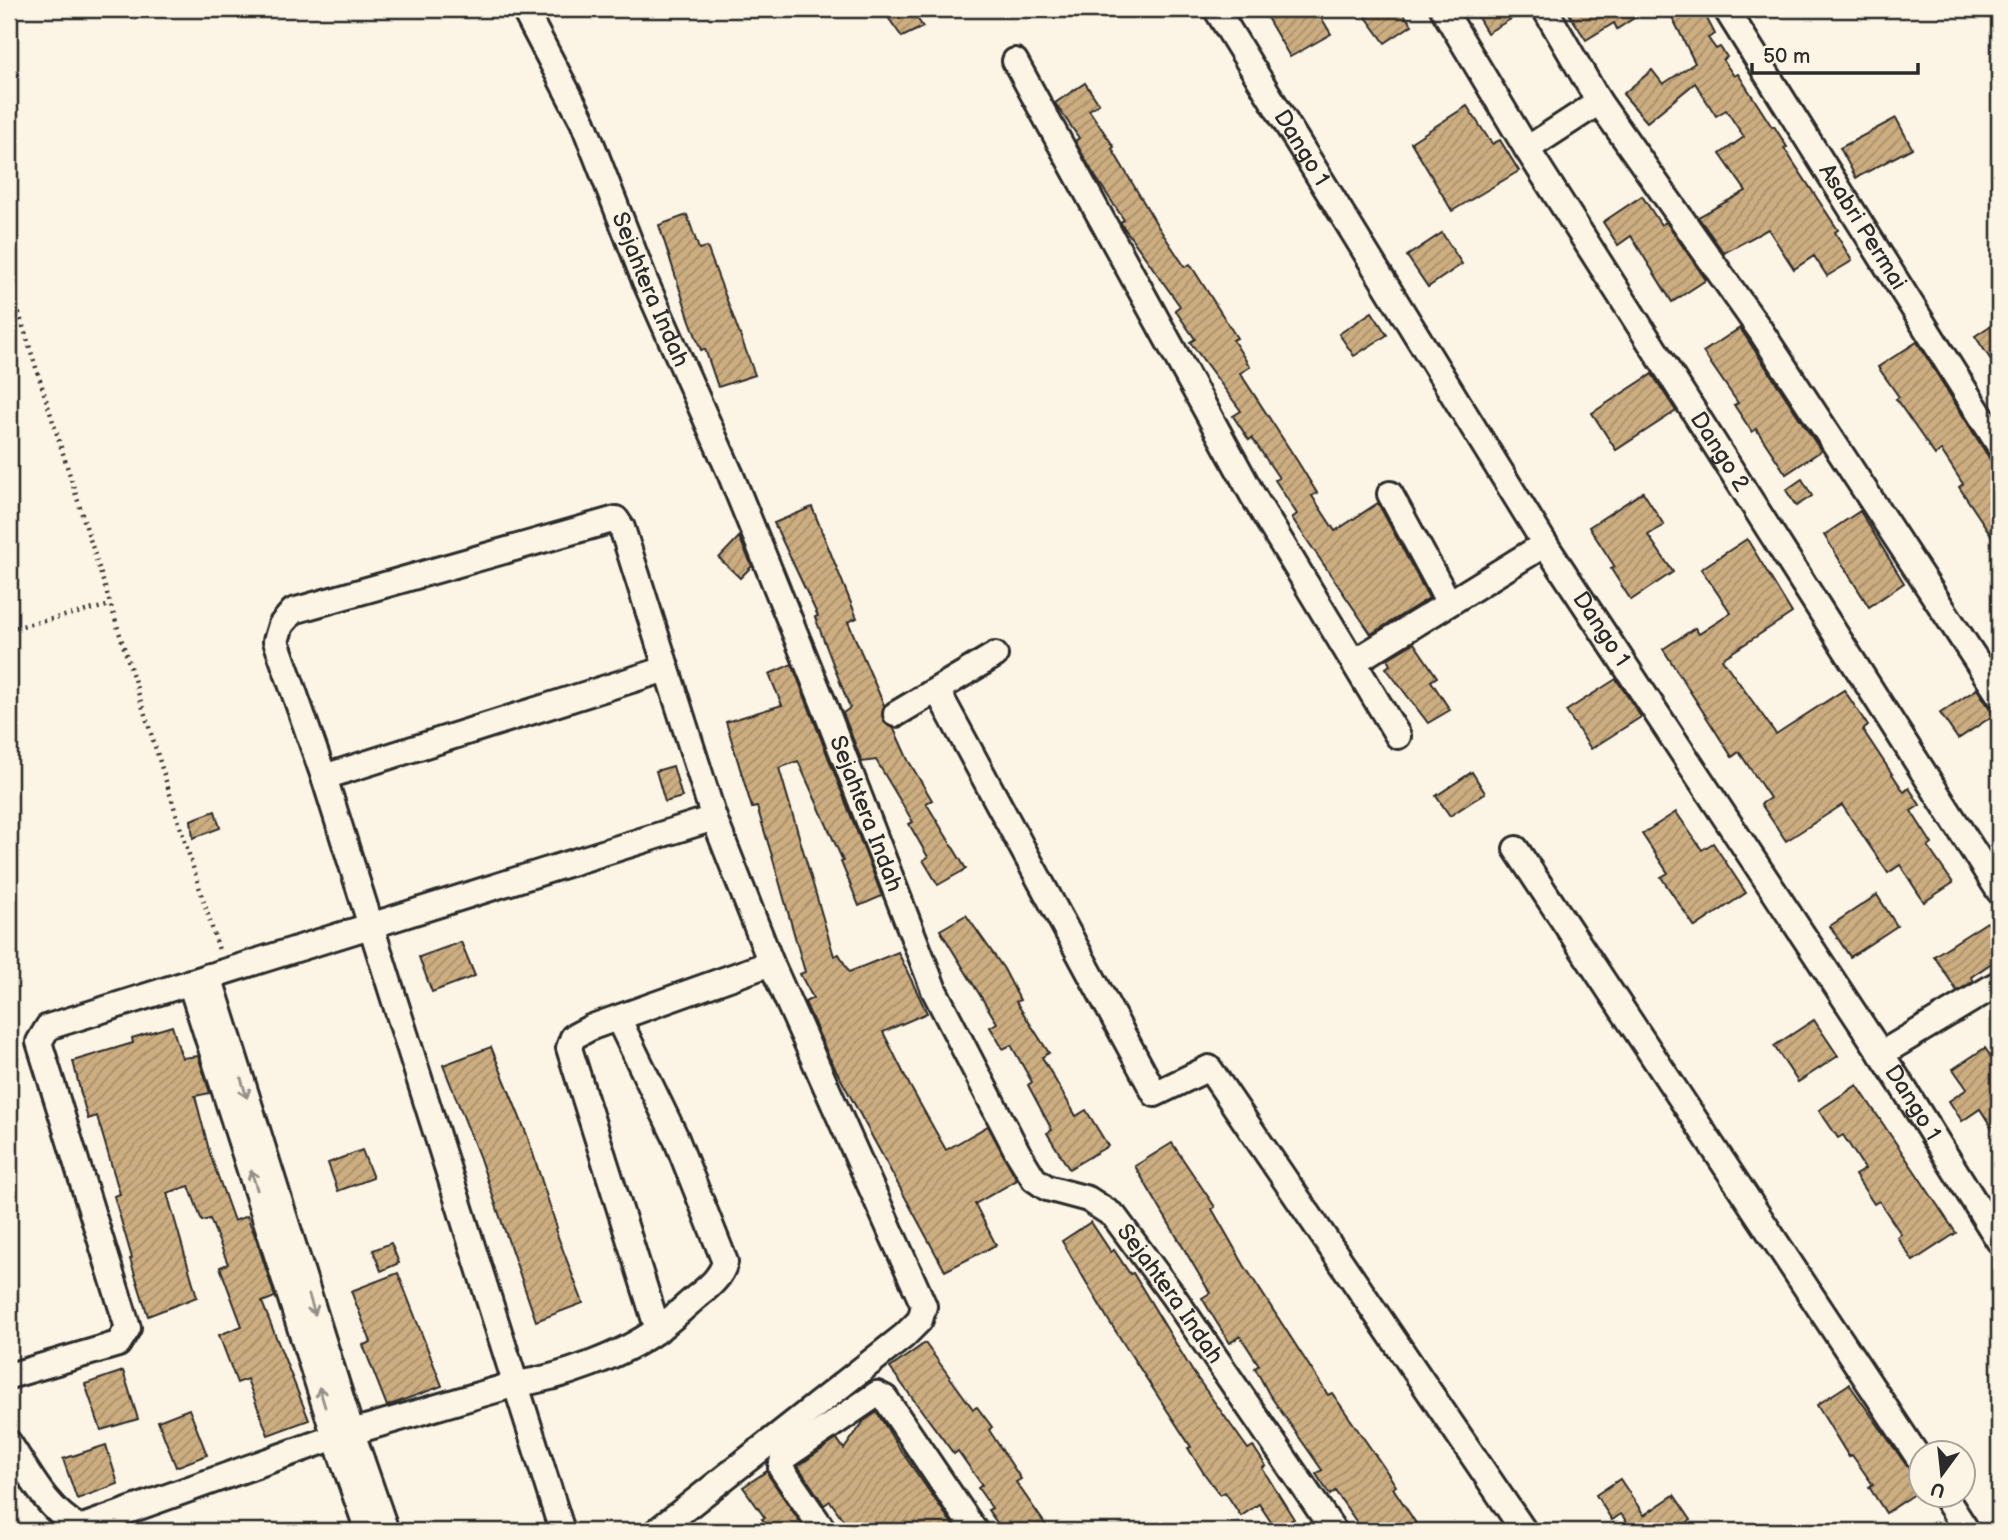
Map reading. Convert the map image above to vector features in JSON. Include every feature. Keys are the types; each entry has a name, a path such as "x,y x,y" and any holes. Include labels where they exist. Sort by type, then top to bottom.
{"street":[{"name":"Sejahtera Indah","path":"524,9 583,121 645,281 730,473 822,700 934,990 1018,1153 1034,1179 1047,1188 1088,1199 1114,1216 1171,1293 1334,1531"},
{"name":"Dango 1","path":"1216,9 1545,544 1881,1054 1999,1241"},
{"name":"Dango 2","path":"1443,9 1527,149 1999,891"},
{"path":"1545,9 1599,102 1768,342 1999,695"},
{"name":"Asabri Permai","path":"1726,9 1999,445"},
{"path":"1015,61 1252,494 1398,736"},
{"path":"1527,149 1599,102"},
{"path":"1390,494 1449,603"},
{"path":"562,1531 324,777 276,641 281,625 293,611 616,519 622,528 714,818 771,963 924,1306 920,1320 904,1336 657,1531"},
{"path":"1354,662 1545,544"},
{"path":"896,714 995,655"},
{"path":"324,777 667,669"},
{"path":"937,690 1155,1094 1209,1068 1524,1531"},
{"path":"9,1376 118,1344 128,1328 39,1042 48,1027 714,818"},
{"path":"1516,849 1906,1439"},
{"path":"658,1330 569,1048 573,1037 618,1018 771,963"},
{"path":"208,976 222,1048 343,1435 368,1531"},
{"path":"1881,1054 1999,983"},
{"path":"9,1443 47,1503 60,1517 82,1530 210,1479 343,1435 516,1384 544,1380 632,1345 658,1330 712,1283 723,1271 725,1262 675,1136 618,1018"},
{"path":"824,1531 781,1468 783,1458 877,1394 885,1398 975,1531"},
{"path":"343,1435 386,1531"},
{"path":"1952,1508 1967,1531"}],"path":[{"path":"9,309 18,307 111,605 208,976"},
{"path":"9,629 111,605"}],"building":[{"path":"882,9 911,9 923,27 902,37"},
{"path":"1262,9 1316,9 1331,34 1290,57"},
{"path":"1360,9 1400,9 1412,25 1385,43"},
{"path":"1473,9 1528,9 1487,33"},
{"path":"1566,9 1648,9 1617,29 1614,23 1586,40"},
{"path":"1668,9 1702,9 1715,34 1708,38 1716,49 1720,47 1727,57 1723,60 1734,76 1738,74 1772,127 1774,126 1787,147 1784,148 1838,230 1835,232 1852,261 1827,276 1814,256 1794,269 1768,229 1724,253 1698,217 1746,191 1720,154 1744,137 1726,110 1716,116 1695,83 1647,122 1623,94 1652,70 1663,84 1695,63"},
{"path":"1085,83 1099,104 1089,110 1114,147 1112,149 1159,228 1185,267 1190,264 1237,338 1233,340 1250,367 1240,373 1317,493 1312,496 1335,531 1378,503 1429,598 1371,634 1292,518 1297,514 1275,480 1279,478 1252,438 1249,440 1233,416 1241,411 1190,342 1195,339 1175,310 1180,306 1120,222 1124,220 1075,141 1079,138 1055,103"},
{"path":"1467,106 1492,144 1500,140 1519,171 1452,211 1411,142"},
{"path":"1896,118 1912,148 1856,178 1840,148"},
{"path":"1642,196 1661,225 1666,222 1706,280 1672,302 1631,236 1618,245 1603,222"},
{"path":"687,215 699,249 707,247 755,375 718,387 705,349 701,350 689,318 659,225"},
{"path":"1442,233 1462,264 1428,287 1407,256"},
{"path":"1372,312 1387,335 1354,356 1339,334"},
{"path":"1999,320 1999,372 1975,336"},
{"path":"1740,328 1821,451 1786,474 1756,429 1752,432 1734,405 1738,403 1703,352"},
{"path":"1917,342 1999,474 1999,547 1959,487 1963,484 1941,450 1935,455 1896,399 1899,397 1878,367"},
{"path":"1652,374 1676,411 1616,450 1592,413"},
{"path":"1802,479 1812,496 1796,506 1786,490"},
{"path":"1643,492 1664,525 1648,535 1673,572 1631,600 1611,569 1615,567 1589,527"},
{"path":"812,507 857,618 848,622 884,705 883,721 894,729 908,760 932,800 926,803 966,869 938,885 923,860 928,857 909,824 913,822 876,760 862,762 843,713 850,708 815,617 818,616 774,523"},
{"path":"1860,511 1904,583 1869,607 1824,535"},
{"path":"739,537 752,566 740,578 719,558"},
{"path":"1747,539 1792,613 1722,659 1776,734 1844,690 1868,726 1863,730 1904,792 1909,788 1920,805 1911,811 1932,844 1928,847 1953,883 1924,902 1900,865 1888,873 1842,805 1786,841 1761,804 1770,798 1739,752 1732,757 1663,649 1695,628 1699,634 1731,613 1701,569"},
{"path":"1414,643 1437,677 1431,681 1450,710 1428,723 1386,668 1390,665 1387,659"},
{"path":"792,664 882,896 859,906 841,862 843,861 798,761 779,768 834,956 839,954 849,972 898,952 927,1013 883,1032 910,1086 946,1150 988,1126 1017,1180 975,1204 996,1245 945,1271 829,1057 805,1002 813,998 800,974 805,972 772,856 757,807 752,808 726,722 782,705 769,674"},
{"path":"1616,679 1641,717 1591,749 1566,711"},
{"path":"1977,689 1994,715 1958,739 1940,713"},
{"path":"673,766 682,797 665,802 656,771"},
{"path":"1472,772 1485,793 1450,816 1436,796"},
{"path":"215,811 220,828 193,838 191,820"},
{"path":"1676,812 1702,850 1713,843 1746,893 1695,927 1661,877 1668,873 1642,834"},
{"path":"1877,895 1897,926 1850,957 1830,926"},
{"path":"966,915 1004,969 1020,1000 1016,1002 1049,1053 1042,1057 1076,1116 1086,1110 1108,1146 1069,1169 1047,1133 1052,1130 1028,1085 1032,1082 1011,1045 1003,1049 990,1027 997,1023 940,930"},
{"path":"1987,922 1999,940 1999,958 1971,977 1974,981 1957,991 1934,956"},
{"path":"461,942 475,976 432,992 419,957"},
{"path":"1814,1020 1838,1056 1798,1082 1774,1046"},
{"path":"172,1026 182,1058 198,1056 210,1093 195,1096 210,1154 234,1221 247,1216 257,1241 275,1297 262,1302 309,1420 268,1435 247,1379 237,1383 219,1335 242,1326 220,1267 228,1264 210,1219 202,1221 189,1186 167,1193 197,1297 148,1316 114,1196 120,1194 97,1116 88,1119 73,1061 133,1043 132,1038"},
{"path":"491,1047 527,1135 557,1228 555,1229 583,1303 536,1321 479,1156 443,1065"},
{"path":"1985,1048 1999,1069 1999,1139 1980,1109 1962,1121 1949,1101 1967,1089 1953,1069"},
{"path":"1857,1085 1956,1233 1913,1261 1897,1237 1901,1234 1879,1201 1874,1204 1855,1175 1865,1169 1843,1135 1838,1138 1819,1110"},
{"path":"1172,1143 1215,1207 1212,1209 1244,1265 1328,1395 1332,1393 1383,1466 1396,1486 1393,1488 1421,1531 1363,1531 1335,1491 1330,1495 1316,1474 1322,1470 1269,1394 1255,1368 1259,1365 1240,1336 1230,1343 1217,1323 1202,1298 1210,1293 1135,1166"},
{"path":"362,1150 373,1178 338,1191 328,1163"},
{"path":"1091,1222 1111,1252 1114,1250 1130,1274 1133,1273 1193,1372 1248,1449 1253,1446 1266,1466 1262,1468 1294,1519 1290,1521 1296,1531 1277,1531 1259,1504 1241,1516 1225,1492 1220,1495 1203,1472 1188,1448 1191,1447 1109,1321 1062,1241"},
{"path":"391,1243 399,1263 381,1271 373,1250"},
{"path":"398,1273 442,1386 387,1406 363,1345 371,1342 351,1291"},
{"path":"925,1343 973,1409 977,1407 992,1427 989,1430 1021,1479 1016,1482 1050,1531 1003,1531 988,1510 992,1508 978,1488 982,1485 958,1451 954,1454 890,1368"},
{"path":"123,1371 138,1419 101,1430 85,1384"},
{"path":"1849,1384 1906,1465 1906,1500 1886,1513 1869,1487 1873,1485 1852,1455 1849,1457 1817,1405"},
{"path":"189,1409 207,1455 176,1467 158,1421"},
{"path":"877,1412 957,1531 851,1531 830,1501 824,1505 798,1466 837,1439 844,1449 864,1421"},
{"path":"106,1445 118,1484 77,1499 63,1459"},
{"path":"767,1471 806,1531 771,1531 762,1519 765,1518 743,1487"},
{"path":"1620,1479 1644,1515 1674,1495 1691,1520 1673,1531 1619,1531 1629,1525 1621,1514 1612,1520 1596,1495"}]}
